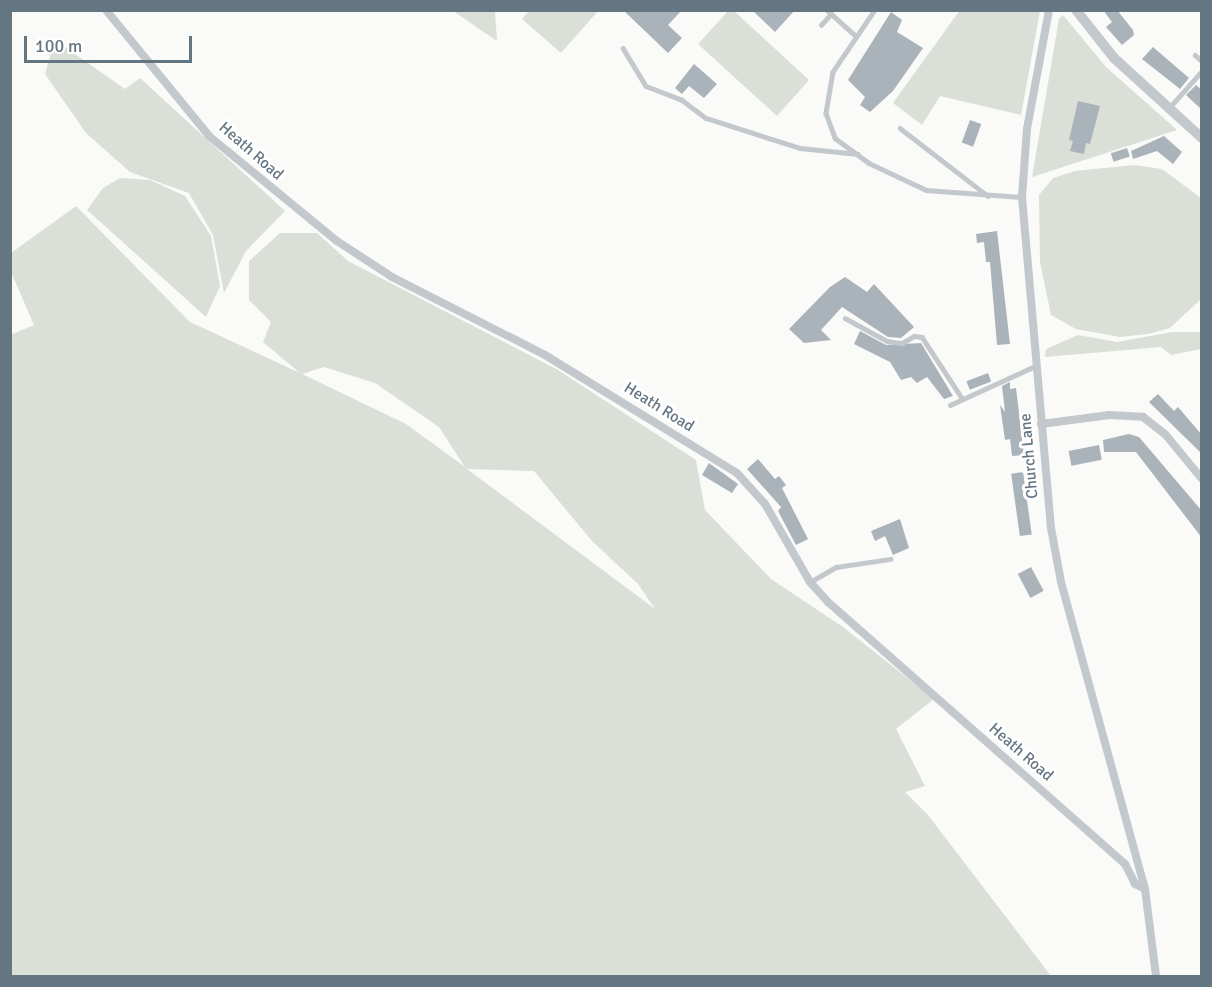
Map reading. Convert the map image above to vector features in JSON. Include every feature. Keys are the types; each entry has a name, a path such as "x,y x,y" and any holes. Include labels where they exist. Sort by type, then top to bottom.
{"street":[{"name":"Heath Road","path":"106,10 209,136 345,247 392,277 545,355 737,473 765,504 810,582 1125,864 1135,885 1145,890"},
{"name":"Church Lane","path":"1049,10 1027,129 1022,197 1051,528 1061,582 1145,890 1156,976"},
{"path":"1076,10 1114,58 1202,138"},
{"path":"1041,424 1109,415 1143,417 1165,434 1202,479"}],"lane":[{"path":"875,10 833,72 826,113 835,138 858,154 926,190 1022,197"},
{"path":"821,25 829,12 856,36"},
{"path":"622,48 634,62 646,86 682,100 706,118 800,148 858,154"},
{"path":"1195,55 1202,61"},
{"path":"1169,108 1202,71"},
{"path":"900,128 988,196"},
{"path":"845,318 887,341 902,343 914,336 922,337 962,398"},
{"path":"950,405 1035,366"},
{"path":"810,582 836,567 890,559"}],"shaded area":[{"path":"530,10 598,11 561,53 522,19"},
{"path":"960,10 1040,11 1021,115 940,96 922,125 893,103"},
{"path":"453,11 495,11 497,41"},
{"path":"728,11 734,11 809,80 777,116 698,44"},
{"path":"1063,15 1106,67 1177,130 1032,177 1059,19"},
{"path":"55,40 125,89 140,78 285,211 246,251 224,293 213,235 189,193 130,172 86,133 45,74"},
{"path":"1134,165 1162,169 1201,198 1201,299 1170,328 1148,334 1120,337 1076,329 1051,315 1040,262 1039,195 1053,178 1075,171"},
{"path":"120,178 150,180 185,196 211,236 220,286 206,317 87,210 103,188"},
{"path":"76,206 190,322 300,373 263,342 271,322 249,300 249,261 280,233 317,233 348,261 558,370 696,460 705,510 771,579 843,627 934,699 896,729 925,786 905,792 928,815 1051,976 11,976 10,335 34,325 11,272 11,253","holes":["324,367 375,383 439,427 465,467 406,424 302,374","467,469 534,471 592,541 638,584 655,609"]},
{"path":"1172,332 1201,332 1201,349 1171,355 1161,347 1045,357 1046,349 1078,335 1117,342"}],"building":[{"path":"623,10 682,10 668,25 682,38 668,53"},
{"path":"752,10 795,10 775,32"},
{"path":"1103,10 1117,10 1133,30 1134,35 1122,45 1106,27 1112,22"},
{"path":"891,12 902,20 897,32 923,48 893,91 870,112 860,105 865,97 848,80"},
{"path":"1153,47 1189,78 1180,89 1142,59"},
{"path":"694,64 717,84 704,98 689,86 682,94 675,88"},
{"path":"1196,85 1202,90 1202,110 1186,95"},
{"path":"1078,101 1100,106 1090,144 1086,143 1084,154 1070,151 1073,141 1069,140"},
{"path":"970,120 981,124 973,147 962,143"},
{"path":"1164,136 1182,152 1173,164 1157,151 1133,159 1131,151"},
{"path":"1127,148 1130,157 1114,162 1111,153"},
{"path":"997,231 1010,344 997,345 990,262 986,262 984,242 977,243 976,234"},
{"path":"845,277 867,292 874,284 914,327 901,338 888,337 842,307 821,330 831,340 804,343 789,329 830,287"},
{"path":"860,331 886,345 921,343 953,396 944,399 927,377 917,383 911,377 901,380 890,362 854,344"},
{"path":"988,373 991,381 970,390 967,381"},
{"path":"1010,382 1010,389 1016,388 1024,455 1012,456 1010,439 1005,440 1000,405 1005,412 1002,386"},
{"path":"1158,394 1174,411 1178,407 1202,435 1202,454 1149,402"},
{"path":"1129,434 1139,437 1202,511 1202,538 1136,452 1104,452 1103,440"},
{"path":"1099,445 1102,460 1071,466 1069,451"},
{"path":"758,459 775,479 779,476 786,485 782,488 808,539 796,545 778,511 781,507 747,469"},
{"path":"709,463 738,484 732,493 702,475"},
{"path":"1023,472 1032,534 1020,536 1011,474"},
{"path":"900,519 909,548 893,555 885,536 875,541 871,531"},
{"path":"1031,567 1044,591 1030,598 1018,574"}]}
